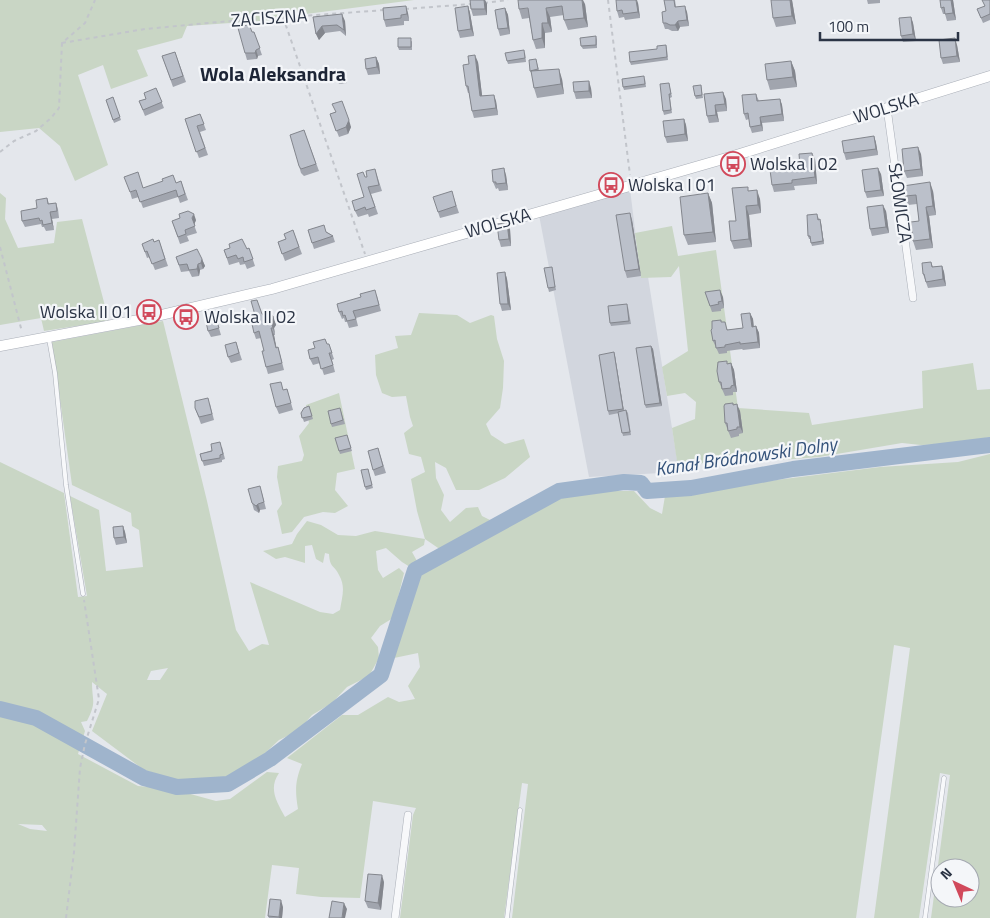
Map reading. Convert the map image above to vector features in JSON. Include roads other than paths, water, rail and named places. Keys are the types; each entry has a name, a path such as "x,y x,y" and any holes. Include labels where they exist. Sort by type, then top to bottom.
{"street":[{"name":"WOLSKA","path":"0,346 187,310 272,289 367,260 730,157 990,76"},
{"name":"SŁOWICZA","path":"887,108 913,298"},
{"path":"394,918 408,815"}],"lane":[{"path":"49,337 55,373 66,485 83,594"},
{"path":"924,918 944,778"},
{"path":"507,918 520,810"}],"waterway":[{"name":"Kanał Bródnowski Dolny","path":"0,709 36,718 144,778 177,787 228,784 270,759 381,675 415,570 559,491 624,482 641,483 647,491 691,488 793,469 990,445"}],"place":[{"name":"Wolska I 02","path":"733,164"},
{"name":"Wolska I 01","path":"611,185"},
{"name":"Wolska II 01","path":"149,312"},
{"name":"Wolska II 02","path":"186,317"}],"district":[{"name":"Wola Aleksandra","path":"273,74"}]}
